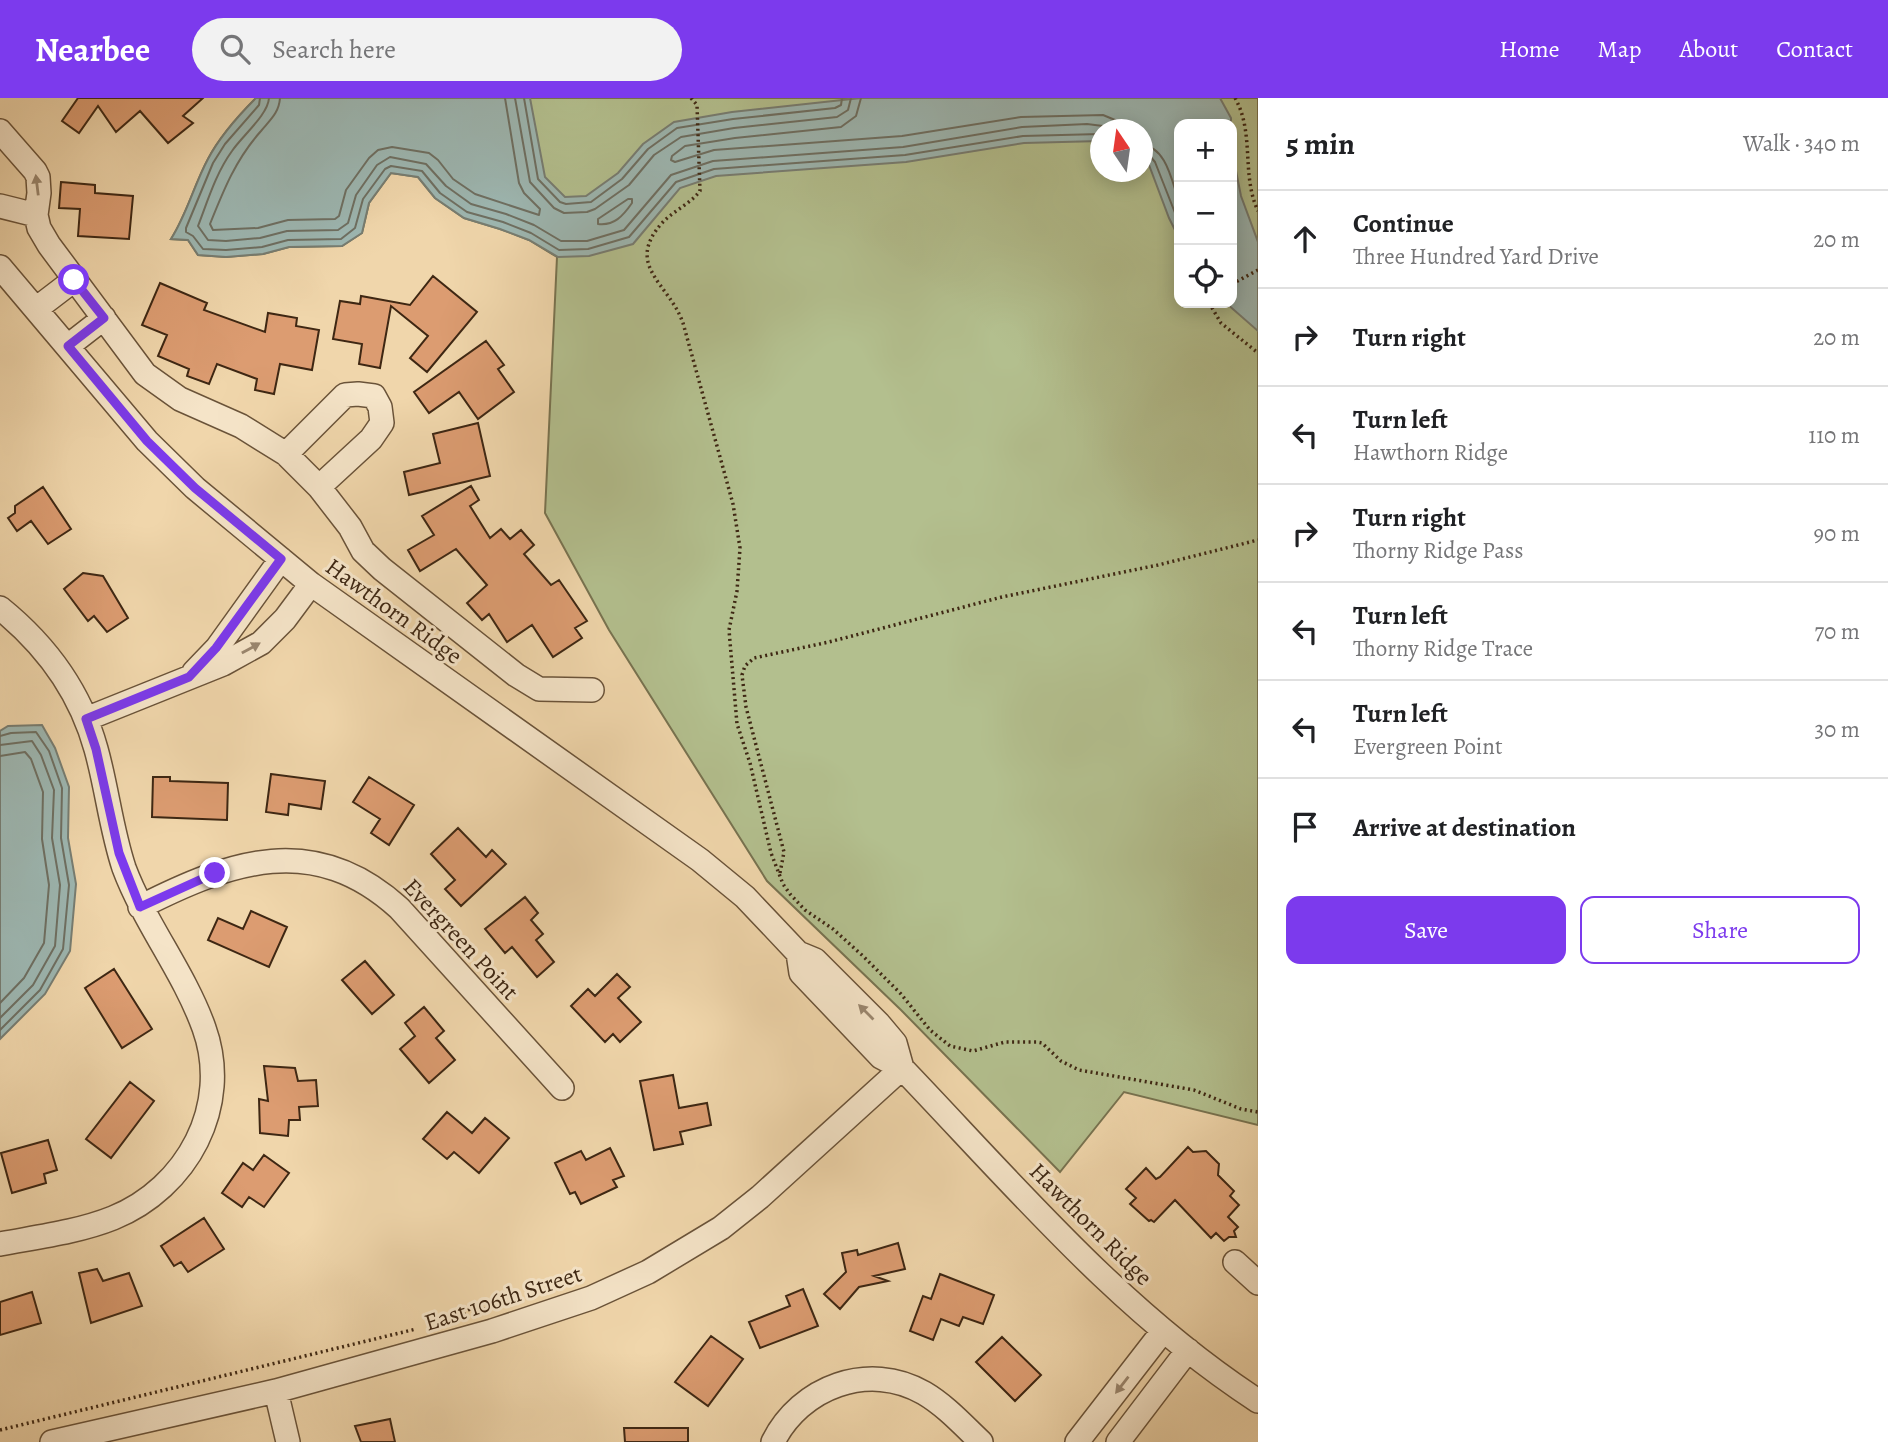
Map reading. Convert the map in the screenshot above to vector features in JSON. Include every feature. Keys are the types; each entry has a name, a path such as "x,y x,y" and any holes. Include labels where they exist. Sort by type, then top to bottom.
{"street":[{"path":"0,131 38,177 36,215 39,228 74,280 145,374 159,387 180,399 241,426 286,454 319,487 350,527 363,551 507,667 539,689 592,691"},
{"path":"0,206 36,215"},
{"name":"Hawthorn Ridge","path":"0,267 147,441 195,488 311,583 700,860 745,897 797,953 801,973 881,1057 902,1068 1088,1263 1163,1331 1258,1401"},
{"path":"36,309 74,280"},
{"path":"68,346 104,318"},
{"path":"286,454 345,395 373,396 380,407 382,423 371,439 319,487"},
{"path":"189,677 216,648 281,559"},
{"path":"86,719 223,664 261,643 285,619 311,583"},
{"path":"0,607 45,649 79,701 96,749 119,853 140,907 204,1027 213,1069 208,1114 190,1156 171,1181 141,1204 113,1218 0,1244"},
{"name":"Evergreen Point","path":"140,907 215,873 252,863 284,861 319,864 354,875 387,896 399,908 562,1088"},
{"name":"East 106th Street","path":"52,1442 276,1391 543,1315 591,1298 648,1272 721,1228 902,1068"},
{"path":"1236,1262 1258,1283"},
{"path":"1077,1442 1163,1331"},
{"path":"1118,1442 1188,1350"},
{"path":"773,1442 781,1426 810,1398 844,1383 881,1379 924,1393 950,1412 981,1442"},
{"path":"276,1391 288,1442"}],"path":[{"path":"691,98 696,105 700,187 698,195 662,223 649,241 646,255 650,269 676,305 683,323 733,504 740,548 737,591 729,630 734,702 764,831 779,875 790,894 805,910 833,929 863,956 901,994 930,1030 950,1046 973,1051 1005,1042 1042,1043 1061,1061 1079,1069 1194,1090 1241,1109 1258,1112"},
{"path":"1235,98 1241,109 1245,128 1249,185 1258,211"},
{"path":"1237,281 1258,270"},
{"path":"1212,308 1221,323 1258,353"},
{"path":"779,875 784,852 753,742 743,684 745,666 754,658 819,645 1002,597 1158,565 1258,540"},
{"path":"454,1319 473,1307 494,1310"},
{"path":"0,1430 428,1326"}],"green space":[{"path":"256,98 1258,98 1258,1125 1124,1092 1060,1172 901,1010 767,881 609,630 545,513 557,257 529,240 464,218 435,198 418,177 391,173 369,203 362,233 342,246 289,247 263,254 226,257 198,255 188,240 171,239 182,220 203,169 230,127"}],"water":[{"path":"256,98 530,98 545,177 565,197 586,196 618,173 643,144 674,122 732,112 861,98 1220,98 1231,118 1174,119 1174,228 1153,176 1153,119 1090,119 1090,141 1024,143 906,162 716,176 680,188 633,244 589,256 558,257 529,240 464,218 435,198 418,177 391,173 369,203 362,233 342,246 289,247 263,254 226,257 198,255 188,240 171,239 182,220 203,169 230,127"},
{"path":"1237,176 1241,196 1258,242 1258,331 1232,308 1237,308"},
{"path":"42,725 55,748 69,787 68,838 76,884 70,951 45,994 0,1039 0,731 8,726"}],"building":[{"path":"78,98 203,98 183,116 193,123 168,143 140,111 116,132 98,106 79,133 62,121"},
{"path":"61,182 95,185 95,193 133,196 129,239 78,236 80,209 59,208"},
{"path":"433,276 477,312 427,372 410,358 428,336 391,306 380,368 359,364 362,344 333,339 340,301 360,304 361,296 410,305"},
{"path":"160,283 207,303 204,310 265,332 268,313 297,318 296,326 319,330 312,370 280,364 274,394 255,390 257,379 217,364 209,384 187,376 189,369 158,356 167,335 142,325"},
{"path":"486,341 504,365 498,369 514,392 478,419 459,392 429,413 414,392"},
{"path":"478,423 490,476 409,495 404,472 440,463 433,434"},
{"path":"471,486 479,500 470,506 490,538 501,529 510,539 521,530 534,545 524,554 551,585 559,580 587,621 575,628 582,638 553,657 532,625 507,642 489,614 482,620 467,603 487,585 456,549 420,571 408,550 434,535 422,516"},
{"path":"43,487 71,529 48,544 31,521 17,531 8,518 15,513 15,506"},
{"path":"83,573 103,576 128,618 107,632 94,616 88,621 64,589"},
{"path":"271,774 325,781 321,809 289,804 288,815 266,812"},
{"path":"153,777 170,777 170,781 228,783 227,820 152,817"},
{"path":"369,777 414,805 389,845 371,833 380,819 353,802"},
{"path":"458,828 486,857 492,850 506,864 461,906 445,889 455,880 431,854"},
{"path":"525,897 538,913 531,920 543,934 536,940 554,962 537,977 512,947 505,953 485,929"},
{"path":"251,911 287,927 269,967 208,940 218,918 243,929"},
{"path":"365,961 394,995 372,1014 342,980"},
{"path":"114,969 152,1029 122,1048 85,988"},
{"path":"617,974 630,987 618,998 641,1022 620,1042 613,1034 605,1042 571,1006 588,989 595,996"},
{"path":"424,1007 444,1031 436,1038 455,1060 429,1083 400,1049 415,1036 405,1023"},
{"path":"264,1066 295,1068 298,1081 316,1080 318,1106 299,1107 300,1120 289,1120 288,1136 260,1133 259,1099 268,1101"},
{"path":"673,1075 679,1108 707,1103 711,1125 680,1132 683,1144 654,1150 640,1081"},
{"path":"130,1082 154,1101 111,1158 86,1139"},
{"path":"447,1112 472,1133 485,1118 509,1138 479,1173 454,1152 447,1159 423,1139"},
{"path":"48,1140 57,1170 44,1174 46,1183 12,1193 1,1153"},
{"path":"1188,1147 1193,1152 1206,1151 1219,1164 1218,1175 1234,1191 1230,1196 1239,1205 1228,1217 1238,1227 1234,1231 1236,1237 1229,1237 1224,1241 1216,1233 1211,1238 1175,1200 1154,1222 1149,1221 1130,1204 1136,1198 1126,1189 1146,1168 1156,1179 1160,1177"},
{"path":"610,1148 624,1176 613,1180 617,1187 581,1204 575,1192 570,1194 555,1163 581,1151 586,1160"},
{"path":"264,1155 289,1173 264,1207 249,1197 242,1207 222,1193 243,1163 253,1170"},
{"path":"204,1218 224,1249 188,1272 181,1262 174,1266 161,1246"},
{"path":"898,1243 905,1269 874,1276 888,1281 859,1287 840,1309 824,1294 846,1272 842,1253 857,1250 858,1255"},
{"path":"97,1269 103,1281 129,1273 142,1306 91,1323 79,1273"},
{"path":"940,1274 994,1295 983,1324 963,1317 959,1326 941,1319 933,1340 910,1331 923,1296 931,1299"},
{"path":"803,1289 818,1326 760,1348 749,1322 790,1306 786,1296"},
{"path":"32,1292 41,1323 0,1335 0,1302"},
{"path":"711,1336 743,1359 708,1406 675,1382"},
{"path":"1002,1337 1041,1375 1015,1401 976,1362"},
{"path":"390,1419 395,1442 361,1442 355,1426"},
{"path":"624,1428 688,1428 688,1442 625,1442"}],"route":[{"path":"74,280 104,318 68,346 147,441 195,488 281,559 216,648 189,677 86,719 96,749 119,853 140,907 215,873"}]}
